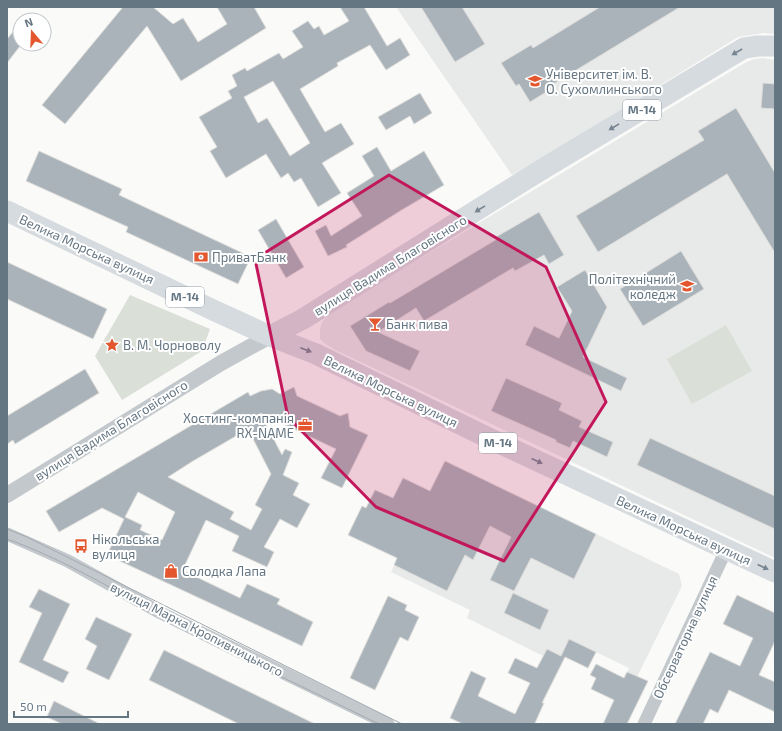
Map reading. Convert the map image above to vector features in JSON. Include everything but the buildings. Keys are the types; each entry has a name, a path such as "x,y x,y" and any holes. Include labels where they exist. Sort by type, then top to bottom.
{"highway":[{"name":"вулиця Вадима Благовісного","path":"270,336 303,319 536,174 744,48 775,46"},
{"name":"Велика Морська вулиця","path":"7,212 213,310 270,336 316,354 499,443 775,572"}],"street":[{"name":"вулиця Вадима Благовісного","path":"7,495 222,363 270,336"},
{"name":"вулиця Марка Кропивницького","path":"7,534 68,562 161,613 388,724"},
{"name":"Обсерваторна вулиця","path":"644,724 726,550"}],"highlighted area":[{"path":"389,175 546,267 606,402 504,561 376,507 288,417 255,259"}],"shaded area":[{"name":"Університет ім. В. О. Сухомлинського","path":"396,7 775,7 775,34 764,33 738,37 567,143 512,175"},
{"path":"763,58 775,60 775,558 335,350 320,339 322,322 331,312 745,63 754,59"},
{"path":"130,295 210,329 202,351 122,400 95,356"},
{"path":"726,325 752,371 692,404 667,359"},
{"path":"445,461 679,574 682,586 637,677 627,672 629,668 569,639 561,656 547,649 543,656 467,618 470,610 391,572"}],"tram line":[{"path":"7,529 27,537 402,724"},
{"path":"7,539 55,559 217,645 379,724"}],"place":[{"name":"Університет ім. В. О. Сухомлинського","path":"535,81"},
{"name":"ПриватБанк","path":"201,257"},
{"name":"Політехнічний коледж","path":"687,286"},
{"name":"Банк пива","path":"375,324"},
{"name":"В. М. Чорноволу","path":"112,345"},
{"name":"Хостинг-компанія RX-NAME","path":"305,425"},
{"name":"Нікольська вулиця","path":"81,546"},
{"name":"Солодка Лапа","path":"171,571"}]}
